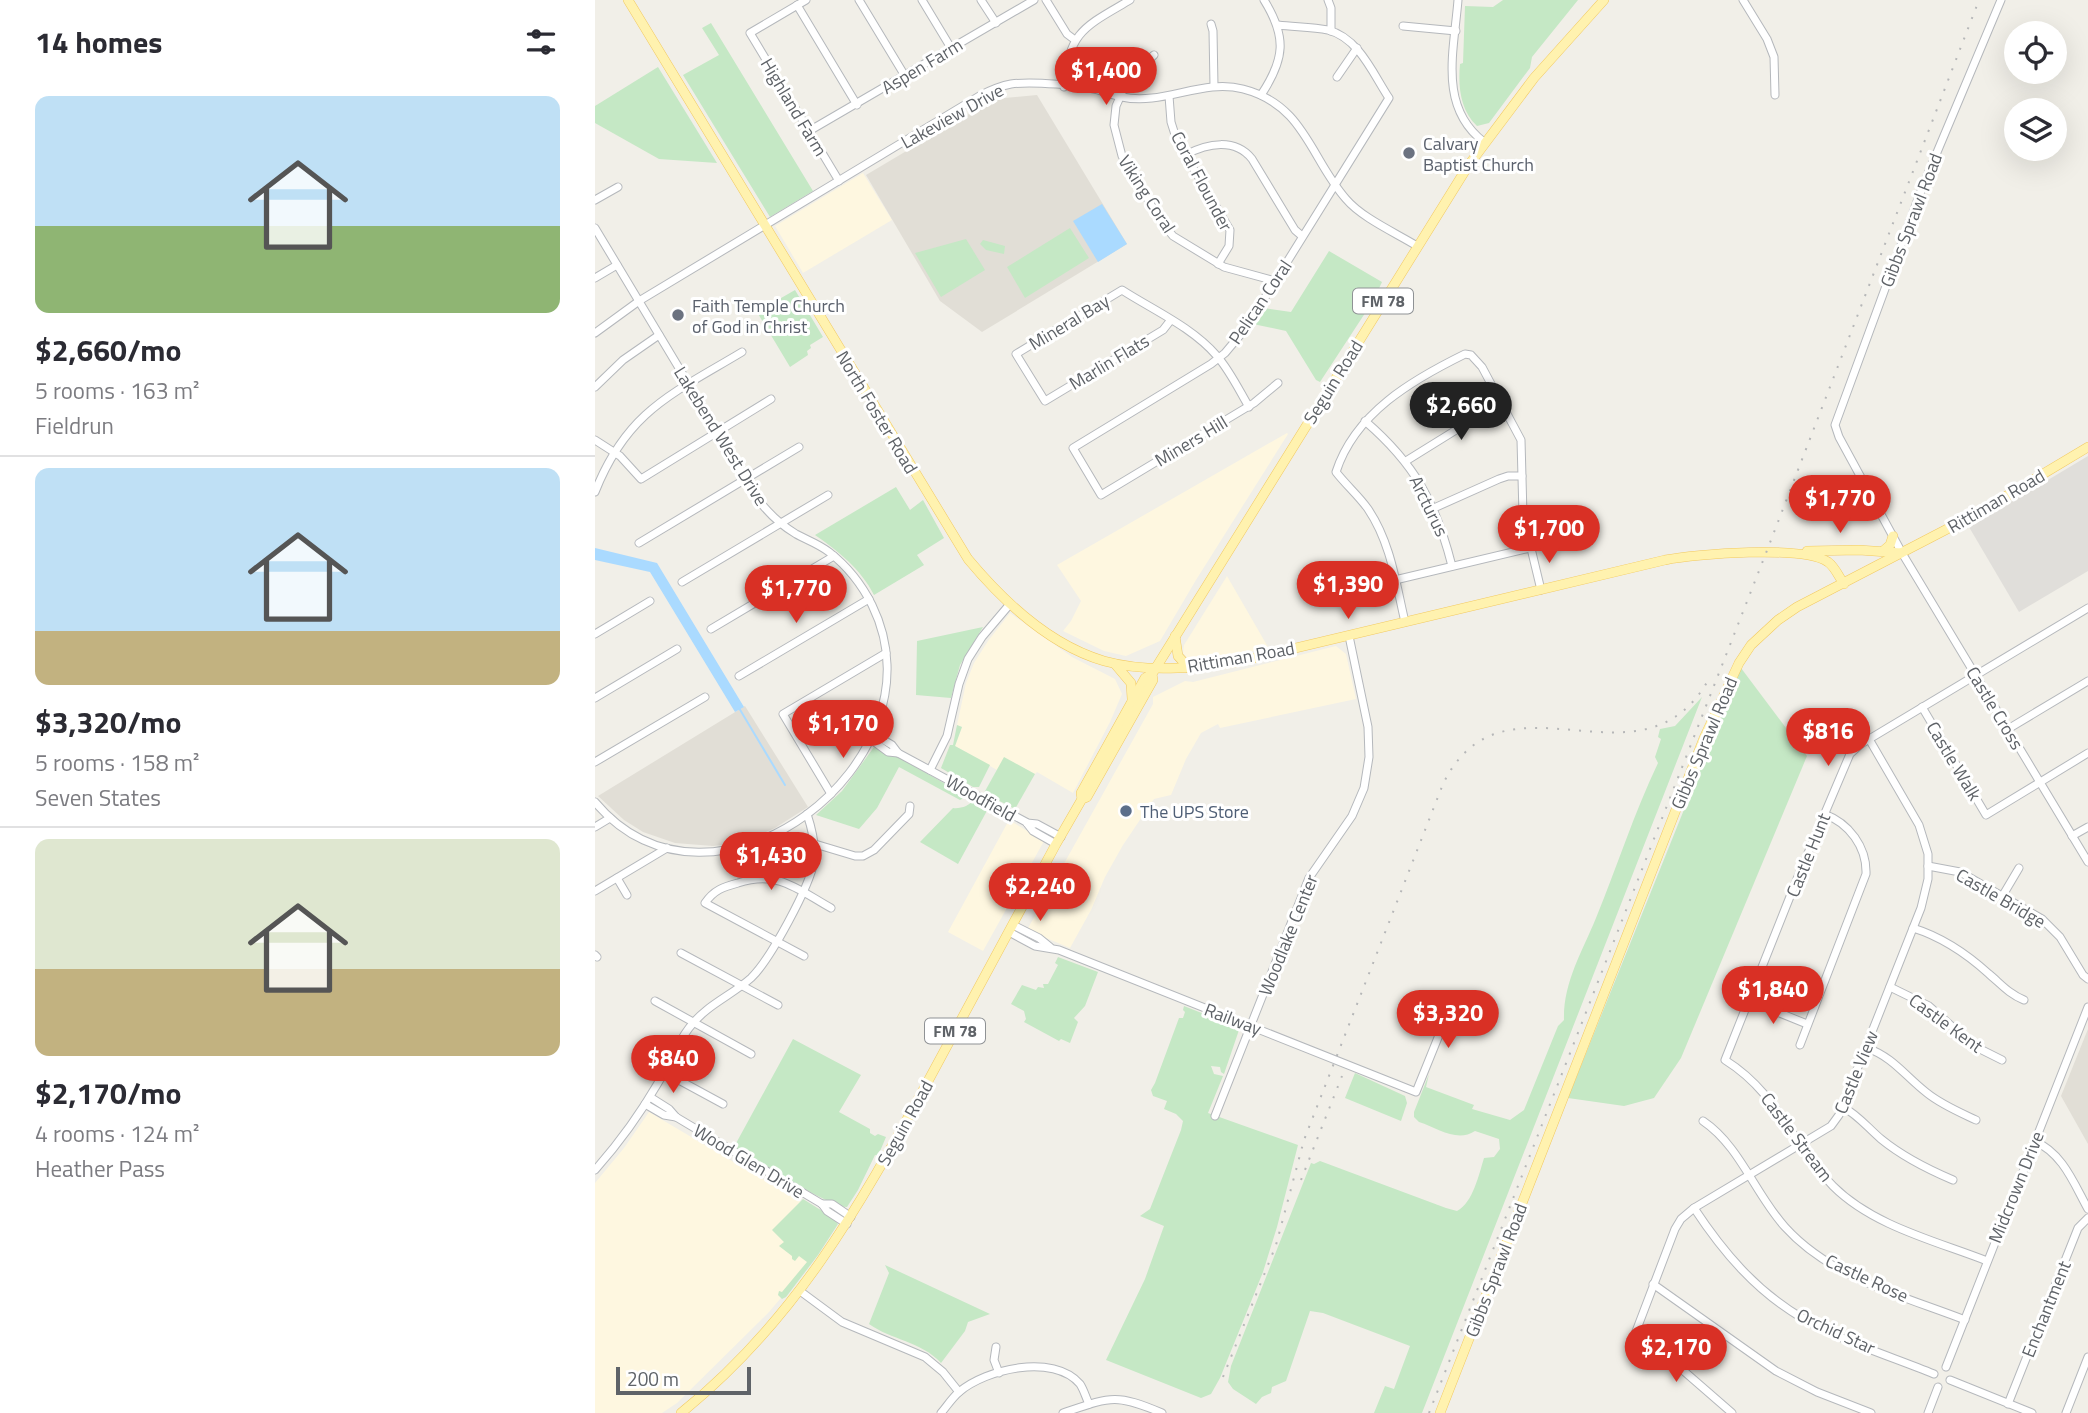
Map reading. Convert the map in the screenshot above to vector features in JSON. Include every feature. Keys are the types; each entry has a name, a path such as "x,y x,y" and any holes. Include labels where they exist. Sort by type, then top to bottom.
{"main road":[{"name":"North Foster Road","path":"628,0 951,533 987,582 1010,604 1082,652 1113,663 1153,671"},
{"name":"Seguin Road","path":"1082,799 1081,793 1145,678 1153,671 1484,142 1558,49 1604,0"},
{"name":"Rittiman Road","path":"1777,554 1823,550 1902,553 1978,513 2088,447"},
{"path":"1883,551 1890,545 1893,536"},
{"name":"Rittiman Road","path":"1153,671 1237,662 1665,560 1709,553 1777,554 1822,559 1834,567 1844,584"},
{"name":"Gibbs Sprawl Road","path":"1440,1413 1733,671 1751,645 1778,620 1797,607 1902,553"},
{"path":"1175,635 1178,656 1189,668"},
{"path":"1113,663 1131,682 1132,701"},
{"name":"Seguin Road","path":"681,1413 755,1346 800,1291 849,1220 887,1156 1058,841 1082,799 1087,797 1153,680 1153,671"}],"street":[{"path":"806,0 797,5 857,105"},
{"path":"859,0 905,76"},
{"path":"922,0 951,48"},
{"path":"981,0 996,23"},
{"name":"Aspen Farm","path":"810,131 1034,0"},
{"path":"1046,0 1067,34 1075,40"},
{"path":"1064,86 1066,63 1075,40 1118,3 1130,0"},
{"path":"1261,95 1279,61 1278,25 1264,0"},
{"path":"1328,0 1331,8 1331,31"},
{"path":"1458,0 1452,76 1454,97 1466,126 1484,142"},
{"path":"1743,0 1767,39 1774,57 1775,95"},
{"name":"Gibbs Sprawl Road","path":"1902,553 1839,437 1835,421 1937,150 2001,0"},
{"name":"Highland Farm","path":"797,5 750,33 839,181"},
{"path":"1211,24 1214,86"},
{"path":"1278,25 1331,31 1347,39 1357,48 1337,77"},
{"path":"1403,26 1455,31"},
{"name":"Pelican Coral","path":"1101,495 1073,448 1219,358 1246,328 1389,99 1357,48"},
{"name":"Viking Coral","path":"1154,55 1133,71 1119,97 1114,121 1116,141 1132,173 1164,227 1177,239 1230,270 1275,281"},
{"name":"Lakeview Drive","path":"595,333 639,301 992,89 1021,83 1064,86 1144,99 1214,86 1240,88 1261,95 1279,106 1296,122 1336,185 1355,208 1417,246"},
{"name":"Coral Flounder","path":"1169,96 1174,134 1230,230 1229,246 1218,264"},
{"path":"1185,155 1218,144 1235,145 1243,149 1252,159 1292,226 1303,236"},
{"path":"595,200 618,187"},
{"name":"Lakebend West Drive","path":"595,228 765,508 781,523 834,556 855,578 869,599 880,624 886,653 888,684 870,738 854,768 807,814 764,839 736,849 706,852 667,848 634,834 611,818 595,802"},
{"path":"595,278 617,265"},
{"name":"Mineral Bay","path":"1045,401 1016,354 1122,290 1170,321"},
{"path":"1170,321 1197,337 1219,358 1249,407"},
{"name":"Marlin Flats","path":"1045,401 1163,330 1170,321"},
{"path":"595,387 622,360 659,335"},
{"path":"595,492 613,452 626,433 648,412 742,352"},
{"path":"1405,622 1387,547 1380,530 1357,495 1336,472 1365,421 1388,399 1461,355 1468,354 1482,367 1521,440 1523,514 1541,590"},
{"name":"Miners Hill","path":"1101,495 1249,407 1278,383"},
{"path":"595,440 626,461 641,479 771,399"},
{"path":"1406,461 1501,401"},
{"name":"Arcturus","path":"1365,421 1406,461 1434,508 1453,566"},
{"path":"639,543 799,447"},
{"path":"1434,508 1499,479 1522,476"},
{"path":"682,582 828,495"},
{"path":"1395,580 1530,548"},
{"name":"Castle Cross","path":"1902,553 2088,862"},
{"path":"711,629 834,556"},
{"path":"739,676 869,599"},
{"path":"595,634 650,601"},
{"path":"930,770 947,736 958,684 968,659 982,637 1010,604"},
{"name":"Castle Hunt","path":"1725,1060 1824,814 1846,762 1856,748 2088,608"},
{"name":"Woodlake Center","path":"1215,1116 1309,878 1352,816 1364,788 1369,757 1368,727 1349,636"},
{"path":"595,698 677,649"},
{"path":"831,793 783,714 886,653"},
{"path":"2008,729 2088,681"},
{"path":"595,762 705,697"},
{"name":"Castle Walk","path":"1922,707 1986,815 2039,782"},
{"name":"Woodfield","path":"870,738 888,752 898,753 1026,822 1033,831 1058,841"},
{"name":"Castle View","path":"1732,1413 1678,1366 1635,1334 1677,1224 1694,1208 1831,1126 1843,1107 1867,1048 1927,890 1929,866 1926,844 1919,825 1869,740"},
{"path":"2039,782 2088,753"},
{"path":"814,844 855,856 869,854 909,814 910,806"},
{"path":"595,1170 623,1136 694,1022 709,1006 742,985 762,965 813,867 814,844 807,814"},
{"path":"1800,1045 1866,874 1865,857 1854,836 1844,824 1824,814"},
{"path":"595,827 611,818"},
{"path":"2072,836 2088,827"},
{"path":"595,891 667,848"},
{"name":"Castle Bridge","path":"1929,866 1960,872 2047,923 2060,937 2088,979"},
{"path":"2003,895 2019,868"},
{"path":"804,956 705,903 718,889 758,877 776,879 831,908"},
{"path":"617,878 627,895"},
{"name":"Railway","path":"1011,928 1039,938 1051,947 1416,1092 1454,998"},
{"path":"1913,928 1942,940 1965,954 2007,991 2024,1000"},
{"path":"681,953 778,1005"},
{"name":"Castle Kent","path":"1890,986 1929,1006 1974,1046 2002,1060"},
{"path":"655,1001 751,1054"},
{"path":"1750,1001 1807,1024"},
{"name":"Midcrown Drive","path":"1946,1367 2088,1007"},
{"path":"1867,1048 1890,1059 1943,1104 1976,1120"},
{"name":"Castle Stream","path":"1725,1060 1764,1091 1819,1171 1862,1208 1889,1223 1987,1261"},
{"path":"664,1072 723,1104"},
{"name":"Wood Glen Drive","path":"647,1100 664,1115 676,1117 822,1204 832,1204 849,1220"},
{"path":"1843,1107 1854,1113 1880,1138 1908,1159 1953,1180"},
{"name":"Castle Rose","path":"1703,1121 1726,1143 1769,1208 1785,1227 1828,1262 1867,1282 1965,1320"},
{"path":"2034,1142 2049,1148 2057,1156 2088,1209"},
{"name":"Orchid Star","path":"1694,1208 1719,1244 1747,1276 1793,1312 1828,1332 1934,1374"},
{"name":"Enchantment","path":"2008,1404 2078,1228 2088,1218"},
{"path":"1653,1284 1776,1371 1817,1392 1871,1413"},
{"path":"800,1291 842,1322 925,1357 943,1372 959,1392"},
{"path":"996,1347 994,1360 999,1373"},
{"path":"2066,1413 2088,1357"},
{"path":"941,1413 959,1392 981,1379 1021,1366 1061,1373 1079,1384 1089,1404"},
{"path":"1950,1380 2032,1413"},
{"path":"1928,1413 1938,1387"},
{"path":"1063,1413 1114,1398 1123,1398 1162,1413"}],"shaded area":[{"path":"1037,95 1127,244 982,332 940,301 866,175 994,99"},
{"path":"863,173 892,220 803,273 775,226"},
{"path":"1287,433 1160,641 1126,656 1104,651 1063,631 1081,601 1057,565"},
{"path":"2088,456 2088,571 2019,612 1969,527"},
{"path":"1227,576 1268,647 1236,656 1196,661 1187,658 1183,653 1184,645"},
{"path":"1010,613 1072,657 1115,679 1122,694 1073,793 1037,772 1035,774 1004,758 997,770 955,746 962,727 957,725 966,683 974,663"},
{"path":"1336,646 1346,654 1356,699 1220,728 1218,724 1201,733 1186,759 1171,795 1154,799 1123,845 1070,948 1027,930 1153,704 1153,697 1185,681 1193,682"},
{"path":"745,706 808,807 775,828 744,842 713,846 675,843 643,832 624,820 598,796"},
{"path":"1009,820 1044,841 983,951 948,932"},
{"path":"2088,1029 2088,1144 2061,1096"},
{"path":"649,1112 835,1222 797,1279 769,1312 677,1403 662,1413 595,1413 595,1183"}],"green space":[{"path":"1503,0 1578,0 1532,57 1530,68 1489,123 1477,126 1467,113 1460,89 1465,6 1493,7"},
{"path":"711,23 813,191 770,217 683,75 719,55 702,28"},
{"path":"658,67 717,163 659,159 595,123 595,106"},
{"path":"1070,228 1089,258 1025,298 1007,267"},
{"path":"966,239 985,270 941,297 915,253"},
{"path":"983,240 1005,246 1004,254 986,250 980,244"},
{"path":"1329,251 1382,282 1373,301 1320,382 1316,380 1286,331 1253,324 1263,308 1291,312"},
{"path":"795,290 823,337 810,345 808,355 790,367 757,312"},
{"path":"896,487 910,510 923,500 944,538 917,555 924,565 874,595 856,569 815,535"},
{"path":"983,627 960,665 951,698 916,695 917,641"},
{"path":"1741,668 1807,756 1681,1058 1654,1098 1624,1106 1568,1098"},
{"path":"1702,697 1422,1413 1374,1413 1385,1386 1394,1389 1410,1346 1323,1313 1310,1311 1286,1381 1272,1387 1271,1393 1256,1404 1233,1389 1228,1382 1231,1366 1311,1163 1320,1161 1457,1211 1467,1202 1475,1188 1484,1158 1494,1157 1500,1149 1499,1139 1475,1131 1454,1135 1419,1122 1414,1117 1414,1112 1429,1074 1426,1087 1474,1105 1472,1109 1510,1120 1524,1110 1558,1026 1564,1020 1567,993 1574,968 1658,763 1655,757 1661,739 1658,737 1660,729 1675,726"},
{"path":"957,725 962,727 955,746 990,765 979,787 973,787 941,768 950,745 953,745"},
{"path":"874,747 889,756 896,756 967,796 960,800 899,767 877,808 859,829 816,815 842,791"},
{"path":"1004,757 1035,774 1015,809 984,793"},
{"path":"974,799 989,807 958,864 920,842 953,808 970,804"},
{"path":"1058,957 1098,972 1085,1006 1074,1018 1078,1022 1070,1043 1061,1039 1059,1041 1024,1022 1024,1011 1011,1004 1022,985 1036,990 1038,987 1044,988 1043,984 1048,984 1058,965 1055,963"},
{"path":"1184,1006 1239,1030 1224,1074 1220,1067 1211,1066 1214,1074 1223,1076 1208,1113 1298,1145 1263,1272 1220,1378 1211,1394 1201,1398 1106,1360 1145,1279 1164,1226 1140,1216 1150,1209 1183,1121 1176,1114 1164,1109 1167,1101 1153,1096 1151,1090 1179,1018 1183,1018"},
{"path":"793,1039 861,1075 839,1112 870,1129 870,1133 875,1136 878,1134 886,1137 878,1156 875,1155 847,1207 825,1200 734,1147"},
{"path":"1355,1073 1405,1096 1407,1103 1401,1121 1345,1098"},
{"path":"803,1199 832,1217 838,1224 818,1255 782,1299 778,1295 779,1291 782,1292 807,1262 799,1256 795,1261 792,1259 792,1256 779,1246 784,1242 772,1230"},
{"path":"885,1265 990,1314 968,1322 965,1331 941,1363 915,1345 869,1324 889,1273"}],"water":[{"path":"1102,204 1127,244 1098,262 1073,221"},
{"path":"595,548 657,563 744,707 735,712 650,572 595,560"}],"waterway":[{"path":"739,708 785,785"}],"railway":[{"path":"1429,1413 1979,0"},
{"path":"1223,1377 1276,1245 1304,1140 1443,784 1469,749 1501,732 1537,728 1612,732 1649,728 1682,712 1710,677"},
{"path":"1301,1180 1342,1076"}],"place":[{"name":"Calvary Baptist Church","path":"1409,153"},
{"name":"Faith Temple Church of God in Christ","path":"678,315"},
{"name":"The UPS Store","path":"1126,811"}]}
